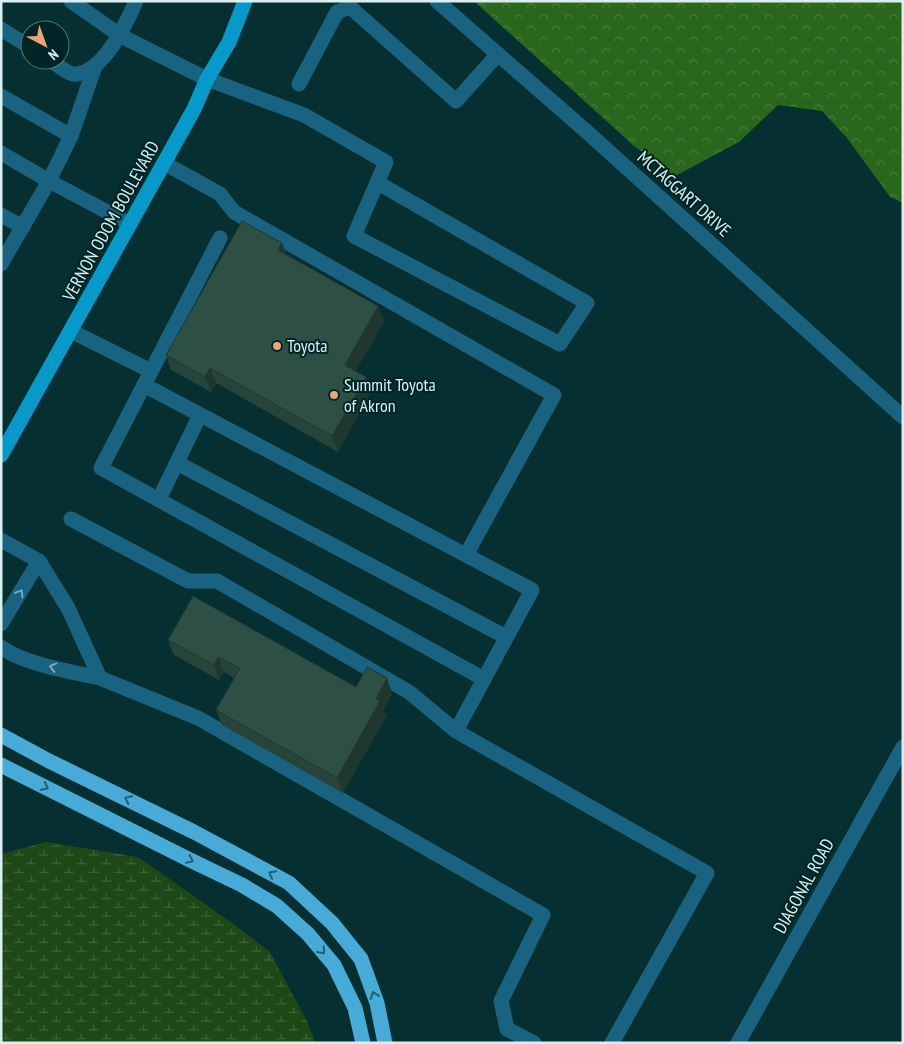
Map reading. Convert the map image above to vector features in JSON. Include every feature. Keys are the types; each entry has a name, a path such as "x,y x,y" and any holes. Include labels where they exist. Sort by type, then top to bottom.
{"highway":[{"path":"1,735 49,761 194,832 289,883 332,923 360,959 377,1004 385,1043"},
{"path":"1,765 190,860 242,884 277,906 308,934 334,965 355,1008 363,1043"}],"main road":[{"name":"VERNON ODOM BOULEVARD","path":"1,455 194,109 207,79 229,42 245,1"}],"street":[{"path":"71,1 121,36 207,79 304,115 386,162 354,236 560,344 587,303 378,183"},
{"path":"2,263 49,181 70,136 95,66 121,36 136,1"},
{"name":"MCTAGGART DRIVE","path":"437,1 586,131 903,418"},
{"path":"299,84 337,12 350,7 456,101 498,54"},
{"path":"1,30 20,42"},
{"path":"66,70 72,74 77,74 95,66"},
{"path":"1,96 70,136"},
{"path":"1,153 130,224"},
{"path":"164,163 220,194 234,212 554,395 466,555"},
{"path":"1,215 23,227"},
{"path":"220,238 101,468 484,679"},
{"path":"71,331 147,378 200,415 532,590 456,731"},
{"path":"159,500 200,415"},
{"path":"177,463 506,637"},
{"path":"71,519 188,581 217,581 409,692 456,731 707,873 612,1043"},
{"path":"1,540 39,561 68,608 100,678"},
{"path":"1,624 39,561"},
{"path":"1,647 8,652 40,663 100,678 198,718 543,915 501,1001 507,1029 534,1043"},
{"name":"DIAGONAL ROAD","path":"738,1043 903,747"}],"green space":[{"path":"474,1 903,1 903,203 890,197 847,138 822,111 778,105 739,142 675,176 634,146"},
{"path":"46,842 138,857 232,923 270,952 306,1019 316,1043 1,1043 1,854"}],"building":[{"name":"Toyota","path":"242,221 282,243 278,250 378,306 345,365 366,377 332,436 210,368 205,377 166,355"},
{"path":"193,596 356,687 367,667 387,678 376,699 380,701 337,778 216,710 240,668 218,657 214,665 168,640"}],"place":[{"name":"Toyota","path":"277,346"},
{"name":"Summit Toyota of Akron","path":"334,395"}]}
